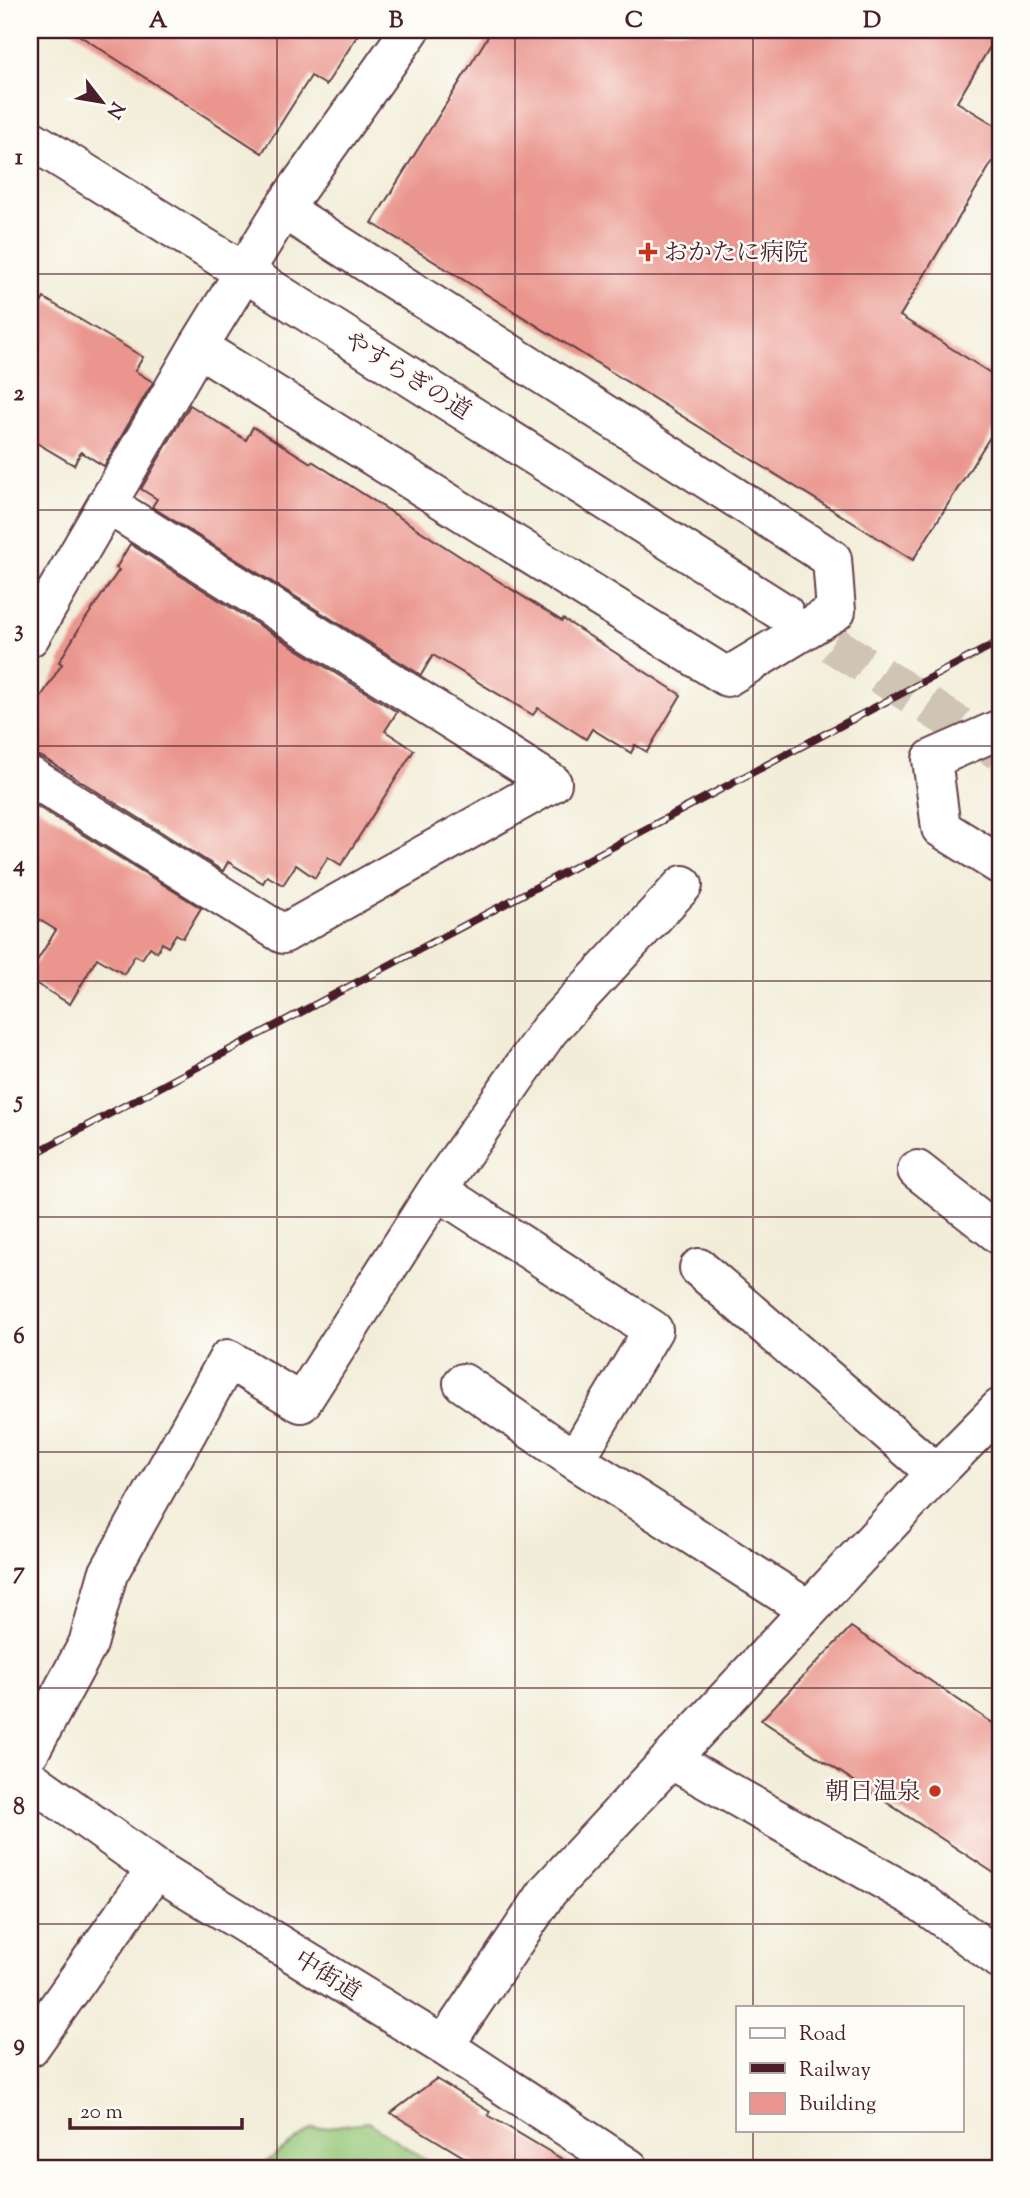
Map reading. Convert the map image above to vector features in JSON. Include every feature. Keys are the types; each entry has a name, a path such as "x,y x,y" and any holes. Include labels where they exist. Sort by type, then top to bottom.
{"street":[{"path":"30,637 198,347 283,209 410,30"},
{"name":"やすらぎの道","path":"30,139 784,613"},
{"path":"198,347 727,677 836,611 832,559 283,209"},
{"path":"30,776 283,934 552,783 107,504"},
{"path":"1000,729 932,759 941,828 1000,865"},
{"path":"30,1751 88,1644 108,1574 228,1359 301,1402 437,1190 549,1030 683,885"},
{"path":"918,1170 1000,1235"},
{"path":"437,1190 653,1330 575,1460"},
{"path":"699,1268 936,1473"},
{"path":"463,1383 575,1460 809,1610"},
{"path":"444,2046 548,1891 936,1473 1000,1408"},
{"path":"670,1759 914,1897 1000,1959"},
{"name":"中街道","path":"30,1779 156,1869 444,2046 629,2168"},
{"path":"30,2047 156,1869"}],"green space":[{"path":"368,2122 434,2165 432,2168 258,2168 311,2129"}],"building":[{"path":"71,30 361,30 326,85 311,76 262,153"},
{"path":"492,30 1000,30 957,102 1000,128 1000,149 900,316 1000,379 1000,421 913,560 372,223"},
{"path":"44,298 143,357 135,371 153,382 104,466 81,452 74,465 30,439 30,323"},
{"path":"190,405 246,440 253,427 311,463 312,461 681,695 647,752 635,745 631,753 592,729 586,739 538,708 533,715 433,655 421,675 152,507 157,499 141,489"},
{"path":"130,544 397,712 385,731 414,750 341,865 328,857 315,878 296,865 283,885 267,876 263,883 228,862 223,871 42,757 30,754 30,714 62,664 59,662 80,627 119,570 116,568"},
{"path":"30,802 201,908 183,938 176,934 168,947 162,943 157,952 150,947 142,959 135,955 124,974 97,958 70,1004 30,980 30,972 56,930 30,914"},
{"name":"朝日温泉","path":"851,1627 1000,1728 1000,1877 761,1720"},
{"path":"436,2079 490,2112 488,2115 577,2168 482,2168 391,2113"}],"tunnel":[{"path":"784,613 1000,752"}],"railway":[{"path":"30,1156 1000,641"}],"place":[{"name":"おかたに病院","path":"648,252"},
{"name":"朝日温泉","path":"935,1791"}]}
